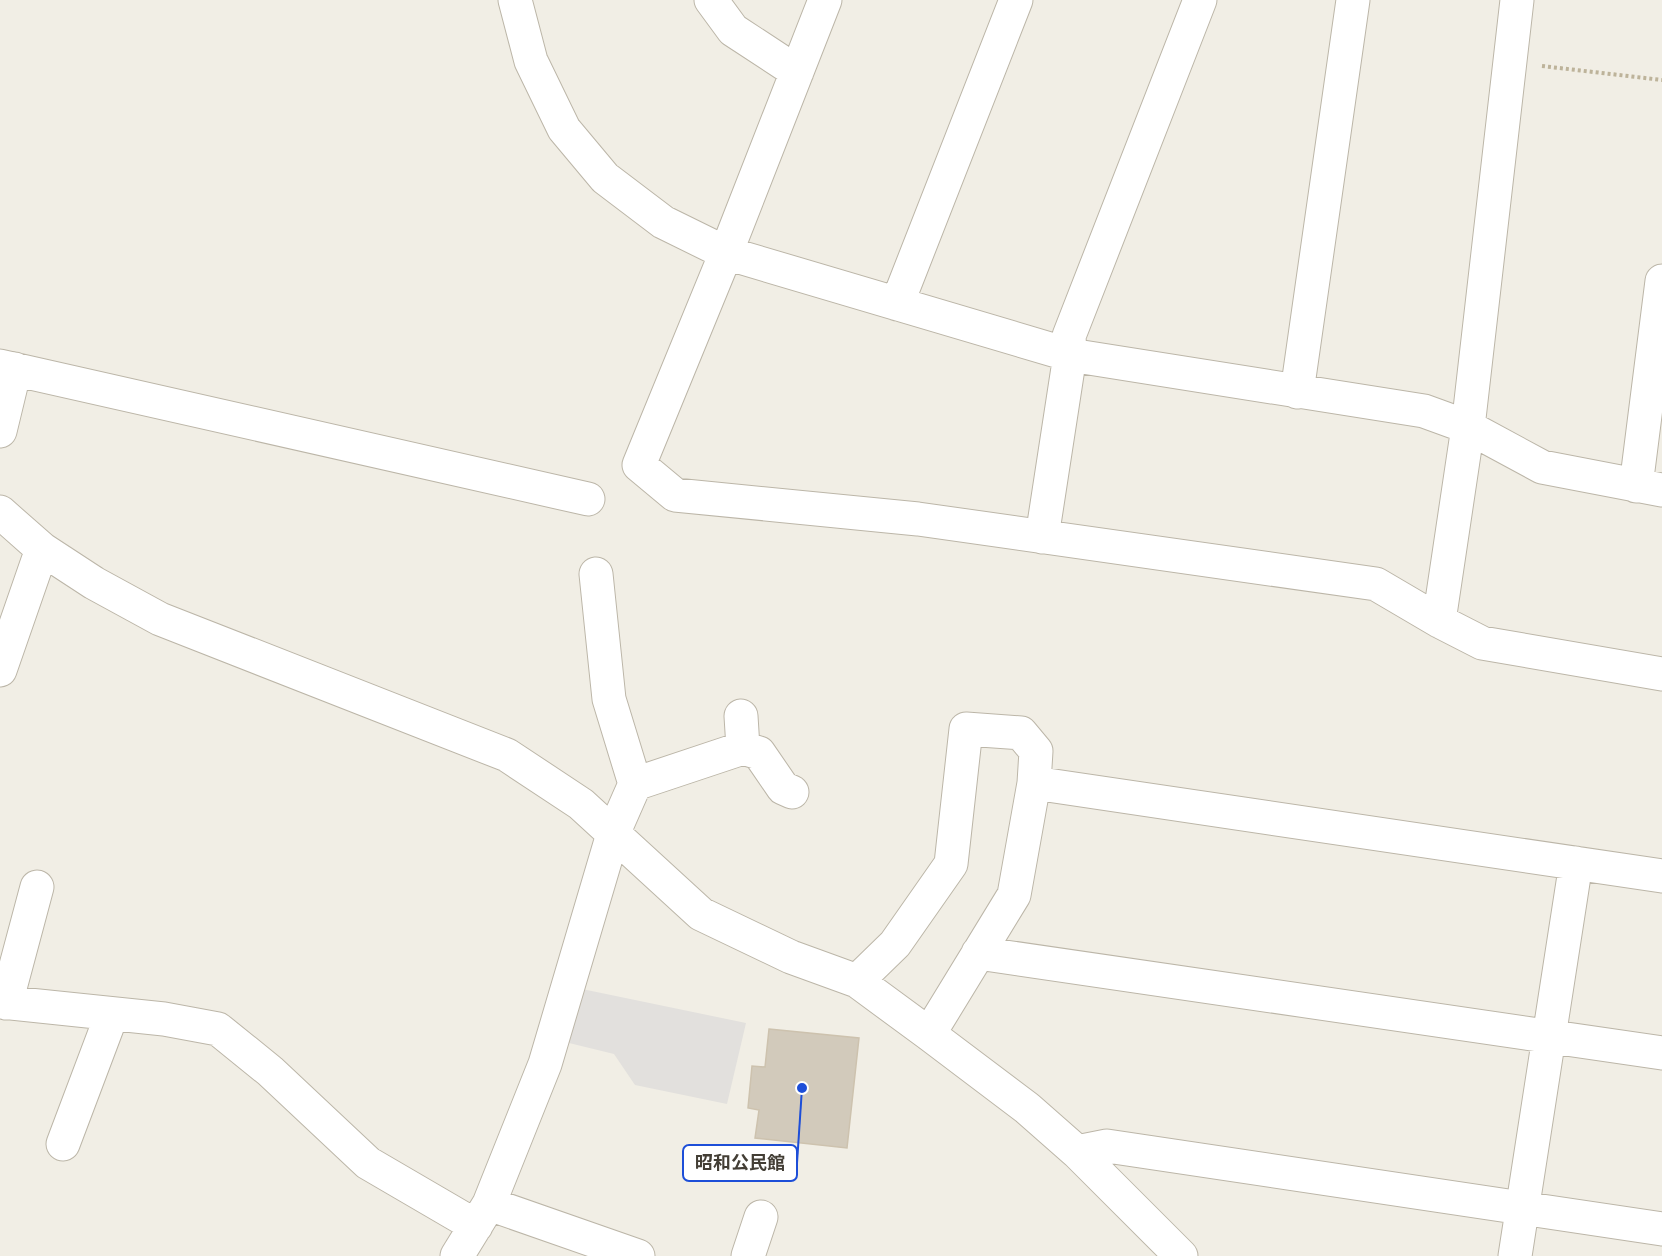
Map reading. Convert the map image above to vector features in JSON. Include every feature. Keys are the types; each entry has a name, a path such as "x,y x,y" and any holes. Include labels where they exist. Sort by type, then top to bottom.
{"street":[{"path":"514,0 531,61 564,129 605,178 663,222 726,253 1070,355 1424,411 1468,427 1542,467 1649,488 1662,281"},
{"path":"711,0 733,30 797,72"},
{"path":"825,0 726,253 639,465 675,495 918,519 1376,584 1482,643 1662,674"},
{"path":"897,304 1016,0"},
{"path":"1042,537 1070,355 1070,336 1200,0"},
{"path":"1298,392 1353,0"},
{"path":"1439,621 1468,427 1517,0"},
{"path":"0,431 8,368 588,499"},
{"path":"0,512 42,549 94,583 160,619 507,755 581,804 701,914 791,957 857,981 929,1034 1027,1108 1077,1152 1181,1256"},
{"path":"0,670 42,549"},
{"path":"457,1256 483,1215 544,1064 613,834 635,784 609,699 596,574"},
{"path":"741,716 743,748"},
{"path":"857,981 895,944 951,864 966,729 1021,733 1036,752 1034,783 1014,895 929,1034"},
{"path":"635,784 743,748 759,753 783,788 792,792"},
{"path":"1034,783 1662,876"},
{"path":"1515,1256 1576,863"},
{"path":"37,887 3,1003 164,1019 218,1029 270,1071 368,1163 483,1215 638,1256"},
{"path":"978,953 1662,1053"},
{"path":"63,1144 112,1014"},
{"path":"1077,1152 1107,1146 1662,1229"},
{"path":"748,1256 761,1217"}],"path":[{"path":"1511,63 1662,80"}],"shaded area":[{"path":"582,989 746,1023 727,1104 635,1085 614,1054 569,1043"}],"building":[{"path":"769,1029 859,1038 847,1148 755,1138 759,1110 748,1108 752,1066 765,1067"}],"place":[{"name":"昭和公民館","path":"802,1088"}]}
